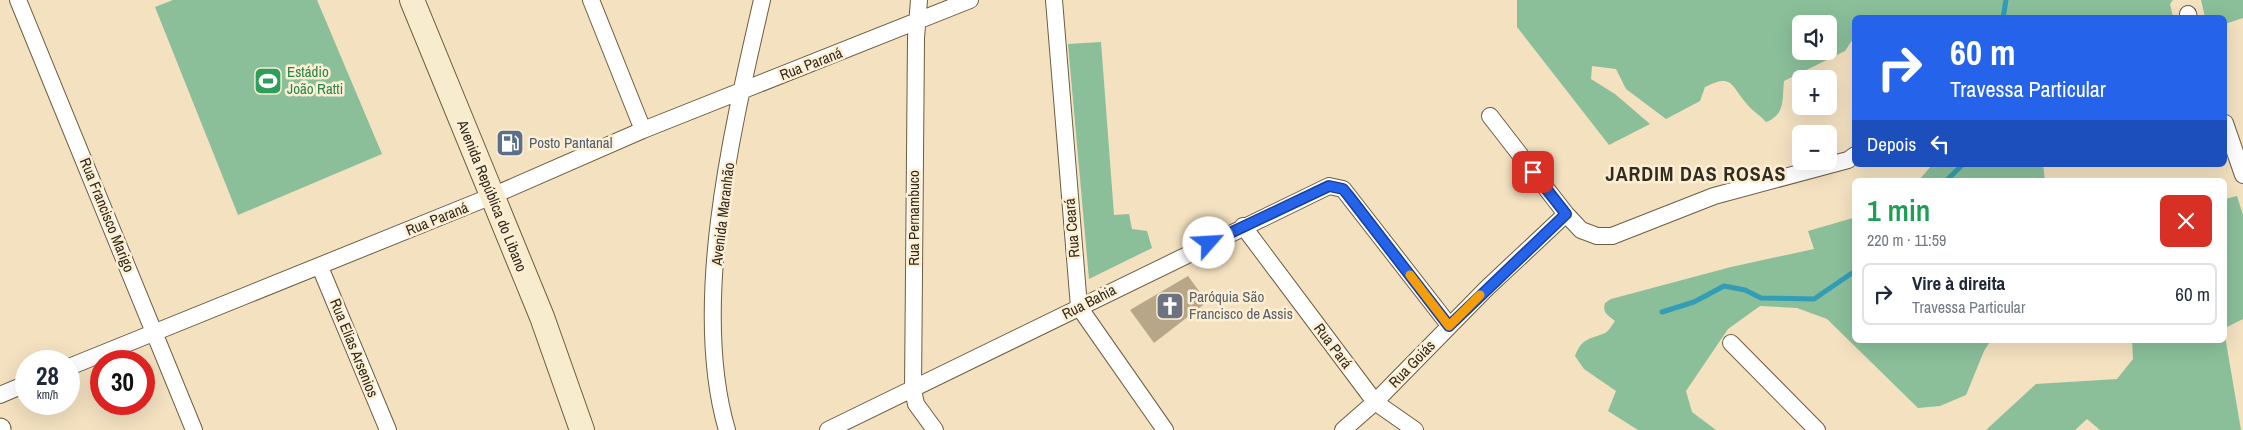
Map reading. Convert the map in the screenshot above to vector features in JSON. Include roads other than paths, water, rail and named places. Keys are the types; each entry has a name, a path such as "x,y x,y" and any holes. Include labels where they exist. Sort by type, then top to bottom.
{"main road":[{"name":"Avenida República do Libano","path":"412,0 570,392 588,430"},
{"name":"Avenida República do Libano","path":"570,392 582,430"}],"street":[{"name":"Rua Francisco Marigo","path":"18,0 194,430"},
{"path":"590,0 643,130"},
{"name":"Avenida Maranhão","path":"727,430 716,375 713,301 724,194 742,91 762,0"},
{"name":"Rua Pernambuco","path":"919,0 916,23 913,390 916,404 935,430"},
{"name":"Rua Paraná","path":"80,362 492,196 643,130 970,0"},
{"name":"Rua Ceará","path":"1054,0 1079,307"},
{"path":"1490,116 1566,214 1581,230 1597,236 1612,236 1714,196 1852,158"},
{"path":"2227,128 2243,174"},
{"name":"Rua Bahia","path":"828,430 913,390 1243,226 1329,186 1343,189 1449,326"},
{"name":"Rua Goiás","path":"1343,430 1375,402 1449,326 1566,214"},
{"name":"Rua Pará","path":"1243,226 1375,402 1415,430"},
{"name":"Rua Elias Arsenios","path":"320,267 388,430"},
{"path":"1079,307 1166,430"},
{"path":"1731,343 1817,430"},
{"path":"0,395 15,389"}],"waterway":[{"path":"2004,15 2006,0"},
{"path":"1949,178 1960,167"},
{"path":"1662,312 1694,302 1724,286 1745,290 1761,298 1814,299 1852,273"}],"place":[{"name":"Estádio João Ratti","path":"268,81"},
{"name":"Posto Pantanal","path":"510,143"},
{"name":"Paróquia São Francisco de Assis","path":"1170,306"}],"district":[{"name":"JARDIM DAS ROSAS","path":"1696,174"}]}
